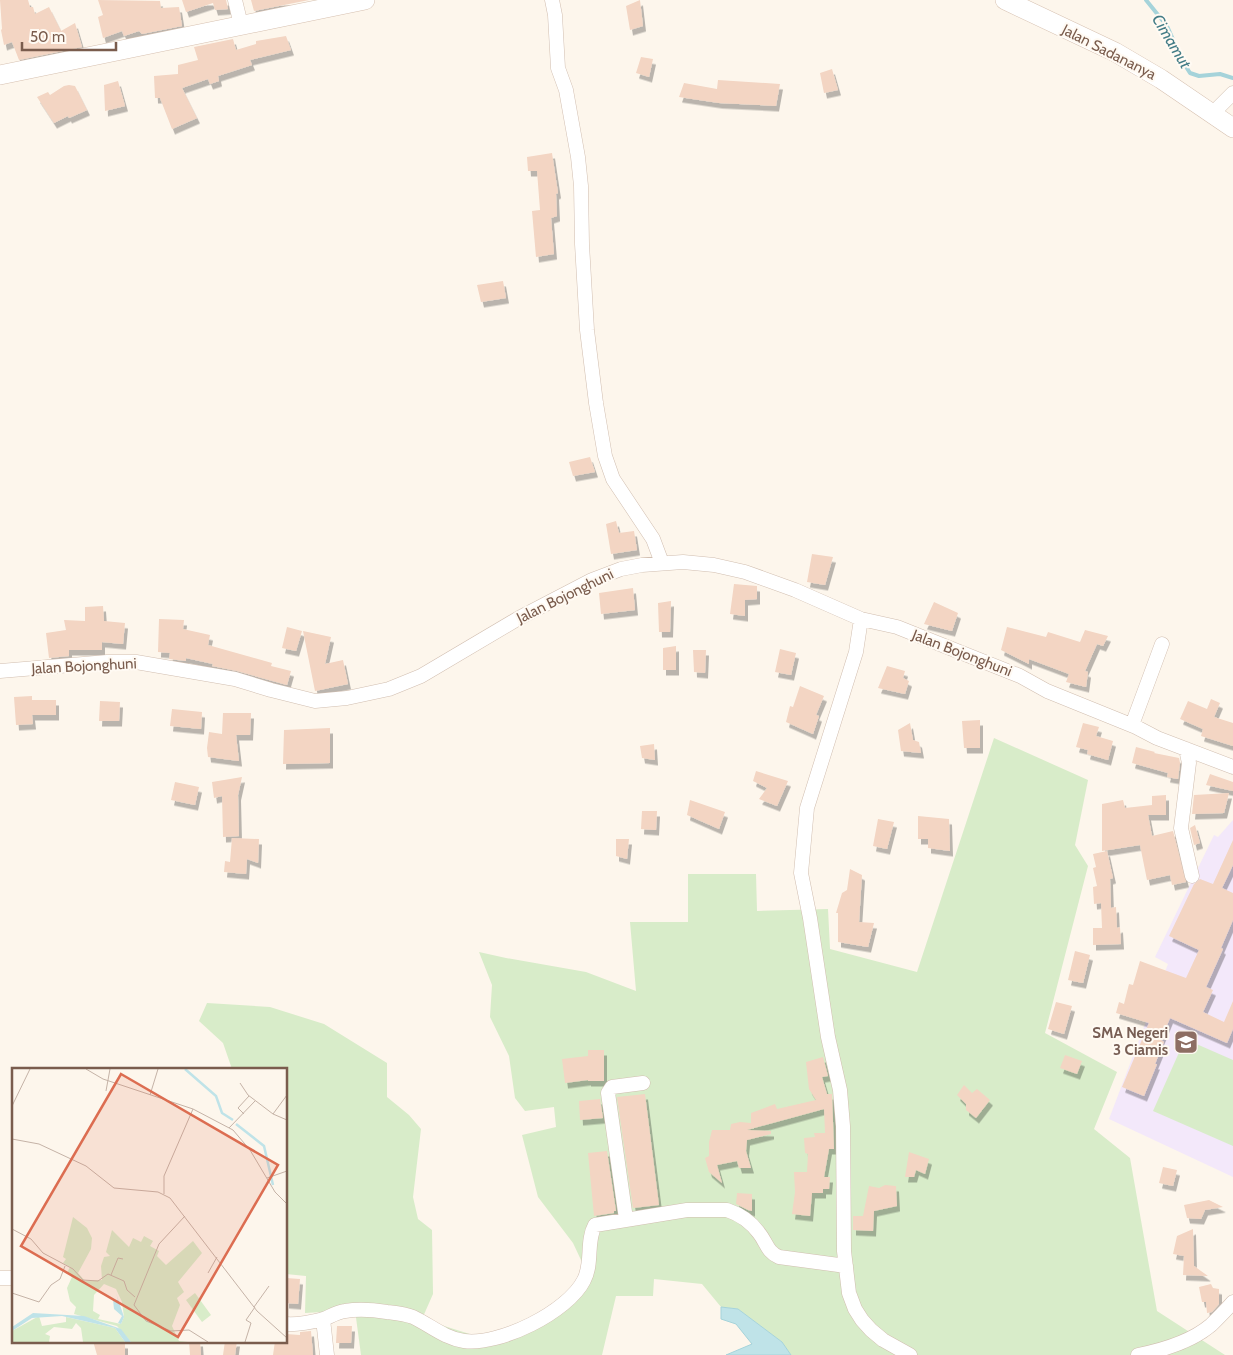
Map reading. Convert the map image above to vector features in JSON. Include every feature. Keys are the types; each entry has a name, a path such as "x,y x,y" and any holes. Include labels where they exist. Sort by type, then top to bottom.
{"street":[{"path":"235,0 241,25"},
{"path":"0,75 365,0"},
{"path":"552,0 558,68 566,90 578,157 587,330 596,404 605,456 613,479 653,539 662,563"},
{"name":"Jalan Sadananya","path":"1005,0 1115,52 1161,79 1233,128"},
{"path":"1212,114 1233,93"},
{"name":"Jalan Bojonghuni","path":"0,671 107,662 136,662 235,679 316,701 347,698 389,689 421,676 519,618 592,580 621,569 683,562 714,565 745,572 795,590 861,619 897,627 1020,676 1047,691 1132,725 1157,738 1233,767"},
{"path":"861,619 856,652 807,808 801,873 810,918 828,1037 840,1090 843,1126 843,1228 849,1293 855,1309 862,1320 882,1340 910,1355"},
{"path":"1132,725 1162,644"},
{"path":"1186,749 1189,763 1181,828 1192,876"},
{"path":"626,1219 608,1093 612,1088 643,1083"},
{"path":"288,1324 323,1319 346,1311 385,1312 412,1318 440,1333 464,1341 479,1341 496,1337 527,1326 552,1314 569,1300 585,1280 592,1230 595,1225 687,1210 727,1210 753,1225 772,1254 779,1257 846,1266"},
{"path":"1138,1355 1170,1346 1195,1335 1210,1326 1233,1302"},
{"path":"323,1319 327,1355"}],"shaded area":[{"name":"SMA Negeri 3 Ciamis","path":"1233,820 1233,1177 1109,1119 1168,964 1155,957 1214,835 1218,837"}],"green space":[{"path":"994,738 1088,780 1075,845 1088,866 1045,1033 1117,1072 1094,1129 1130,1158 1157,1311 1225,1355 791,1355 782,1342 738,1309 721,1307 702,1284 654,1279 653,1296 616,1296 602,1355 361,1355 355,1310 305,1313 306,1276 288,1274 288,1068 232,1068 223,1043 199,1021 207,1003 270,1007 324,1024 387,1063 387,1097 409,1115 421,1129 413,1197 418,1219 432,1230 433,1294 422,1319 495,1342 551,1317 589,1277 573,1243 538,1197 522,1135 556,1127 554,1107 525,1111 515,1098 509,1056 490,1017 492,985 479,952 586,972 636,991 630,922 688,922 688,874 756,874 757,911 828,909 830,949 917,972"},
{"path":"1185,1039 1233,1060 1233,1146 1153,1111"}],"water":[{"path":"721,1307 738,1309 782,1342 791,1355 726,1355 752,1344 736,1324 721,1319"}],"building":[{"path":"0,0 28,0 35,14 49,7 61,31 75,23 82,47 19,60 12,42 4,45 1,30"},
{"path":"98,0 160,1 161,8 179,7 182,26 142,34 139,31 124,36 122,31 103,38 98,17 103,15"},
{"path":"182,0 226,0 228,9 215,10 213,3 186,12"},
{"path":"251,0 309,0 254,11"},
{"path":"640,0 643,26 630,30 626,6"},
{"path":"286,36 291,50 250,60 252,65 218,76 219,81 210,84 208,79 182,88 197,118 172,129 160,98 155,98 154,76 178,74 178,65 198,60 194,47 233,39 236,50 256,44 256,41"},
{"path":"641,57 653,59 649,77 636,73"},
{"path":"832,69 838,90 824,93 820,73"},
{"path":"718,80 780,84 776,106 719,103 679,97 684,83 717,89"},
{"path":"118,81 125,106 105,111 104,85"},
{"path":"69,85 75,86 87,110 54,123 37,97 48,92 50,95"},
{"path":"552,153 558,193 556,194 557,216 551,218 554,254 536,257 532,211 540,210 537,171 528,171 527,157"},
{"path":"503,281 506,298 481,302 477,285"},
{"path":"590,457 595,472 573,476 569,462"},
{"path":"616,521 619,533 634,531 637,550 611,554 606,524"},
{"path":"812,554 833,557 825,585 807,582"},
{"path":"734,584 757,586 757,599 745,600 745,616 730,614"},
{"path":"633,588 635,610 601,614 599,593"},
{"path":"671,601 670,632 659,632 658,603"},
{"path":"934,602 958,613 952,631 924,624"},
{"path":"103,606 104,621 125,623 123,644 102,642 102,650 69,650 69,656 49,658 46,633 66,630 64,620 85,621 85,607"},
{"path":"159,619 184,620 183,629 210,635 208,645 272,663 271,666 291,671 287,685 186,658 186,661 169,659 170,653 158,652"},
{"path":"287,627 302,631 296,651 282,648"},
{"path":"1007,627 1046,637 1048,632 1080,642 1085,630 1108,636 1103,646 1097,644 1085,671 1088,672 1086,687 1066,682 1069,674 1029,659 1029,664 1001,650"},
{"path":"303,631 331,637 325,664 343,660 348,684 315,691"},
{"path":"676,646 676,670 663,670 663,648"},
{"path":"780,649 796,653 791,675 775,672"},
{"path":"693,650 706,650 705,673 694,672"},
{"path":"887,666 905,671 903,678 909,681 905,694 878,688"},
{"path":"800,686 824,696 816,715 819,716 813,734 786,722 790,706 793,707"},
{"path":"32,696 32,700 56,700 56,715 32,715 33,724 16,725 14,697"},
{"path":"1211,699 1220,703 1214,717 1233,723 1233,746 1201,736 1203,729 1180,719 1188,701 1207,709"},
{"path":"100,701 120,702 119,721 99,721"},
{"path":"172,709 202,712 201,729 170,726"},
{"path":"223,713 251,713 250,735 236,735 239,761 208,757 209,732 222,734"},
{"path":"980,720 980,748 964,748 962,721"},
{"path":"910,723 913,740 919,742 921,753 901,751 898,730"},
{"path":"1083,723 1099,727 1096,736 1113,741 1108,760 1087,754 1088,750 1076,747"},
{"path":"330,728 330,763 283,764 284,730"},
{"path":"654,744 655,760 642,758 640,746"},
{"path":"1136,747 1179,758 1178,779 1167,777 1168,773 1132,763"},
{"path":"756,771 788,781 777,806 759,799 767,788 753,781"},
{"path":"1210,774 1233,782 1233,791 1206,785"},
{"path":"242,777 238,795 239,836 223,837 222,796 214,798 212,782"},
{"path":"175,782 199,787 195,805 171,800"},
{"path":"1229,793 1224,813 1192,814 1194,795"},
{"path":"1166,795 1166,815 1148,815 1152,836 1173,831 1186,882 1172,885 1170,875 1147,880 1140,845 1102,851 1102,804 1123,800 1125,808 1152,805 1152,796"},
{"path":"690,800 725,812 719,829 687,815"},
{"path":"642,811 657,811 656,830 641,829"},
{"path":"918,816 949,819 950,851 928,848 928,839 918,839"},
{"path":"878,819 894,822 887,849 873,846"},
{"path":"1195,825 1200,843 1194,845 1190,828"},
{"path":"232,838 259,839 258,863 247,859 246,874 224,872 225,861 230,862"},
{"path":"616,839 629,839 627,859 616,856"},
{"path":"1233,840 1233,865 1222,888 1233,893 1233,920 1221,948 1223,949 1206,987 1213,990 1203,1012 1224,1022 1233,1001 1233,1029 1227,1043 1170,1018 1161,1040 1164,1042 1155,1064 1157,1064 1144,1096 1122,1087 1149,1023 1116,1013 1119,1002 1124,1004 1129,984 1133,985 1140,961 1186,978 1199,950 1169,936 1194,884 1200,879 1213,884"},
{"path":"1107,851 1113,878 1110,879 1111,908 1116,907 1117,928 1120,927 1121,944 1093,945 1093,928 1102,928 1101,903 1094,904 1093,887 1097,886 1093,868 1096,867 1093,854"},
{"path":"850,869 862,875 859,922 874,923 868,947 838,942 838,913 836,913 842,893 847,890"},
{"path":"1075,951 1090,955 1083,983 1068,980"},
{"path":"1056,1002 1072,1006 1064,1034 1048,1029"},
{"path":"588,1050 604,1050 604,1081 588,1080 565,1083 562,1059 588,1056"},
{"path":"1065,1055 1082,1061 1077,1074 1060,1068"},
{"path":"823,1057 828,1076 822,1077 827,1094 832,1094 834,1149 829,1149 824,1177 830,1177 829,1189 823,1189 823,1193 812,1193 810,1216 792,1214 795,1192 794,1172 807,1172 808,1154 805,1153 804,1138 815,1137 814,1133 825,1133 824,1109 747,1130 771,1131 771,1134 747,1140 746,1151 751,1168 739,1168 737,1161 717,1165 722,1183 709,1172 705,1158 709,1156 709,1142 712,1130 730,1130 731,1124 740,1122 751,1123 751,1113 775,1104 777,1109 816,1100 809,1089 806,1062"},
{"path":"964,1085 972,1093 977,1089 990,1100 976,1118 966,1110 966,1104 957,1095"},
{"path":"645,1094 659,1205 633,1208 617,1097"},
{"path":"600,1099 603,1118 580,1120 579,1101"},
{"path":"607,1151 616,1211 614,1213 594,1216 588,1153"},
{"path":"909,1152 929,1159 925,1174 916,1170 914,1177 905,1177"},
{"path":"1163,1167 1177,1170 1173,1186 1159,1183"},
{"path":"885,1185 896,1186 897,1206 874,1211 873,1231 853,1230 853,1216 863,1216 869,1186 879,1188"},
{"path":"737,1193 752,1194 752,1211 736,1204"},
{"path":"1209,1200 1223,1207 1205,1210 1201,1219 1187,1218 1184,1205"},
{"path":"1193,1229 1194,1266 1208,1276 1183,1275 1184,1256 1173,1254 1177,1236"},
{"path":"288,1278 300,1279 298,1304 288,1303"},
{"path":"1211,1284 1213,1288 1219,1289 1219,1304 1212,1312 1207,1313 1206,1302 1202,1302 1199,1287"},
{"path":"337,1326 352,1326 351,1343 336,1343"},
{"path":"311,1331 313,1355 273,1355 275,1342 288,1342 288,1334 300,1335 300,1332"},
{"path":"93,1342 125,1343 125,1355 97,1355"},
{"path":"189,1342 200,1342 201,1355 190,1355"},
{"path":"225,1342 237,1342 235,1355 223,1355"}],"waterway":[{"name":"Cimamut","path":"1146,0 1167,26 1190,73 1199,76 1220,74 1233,78"}],"place":[{"name":"SMA Negeri 3 Ciamis","path":"1186,1042"}]}
